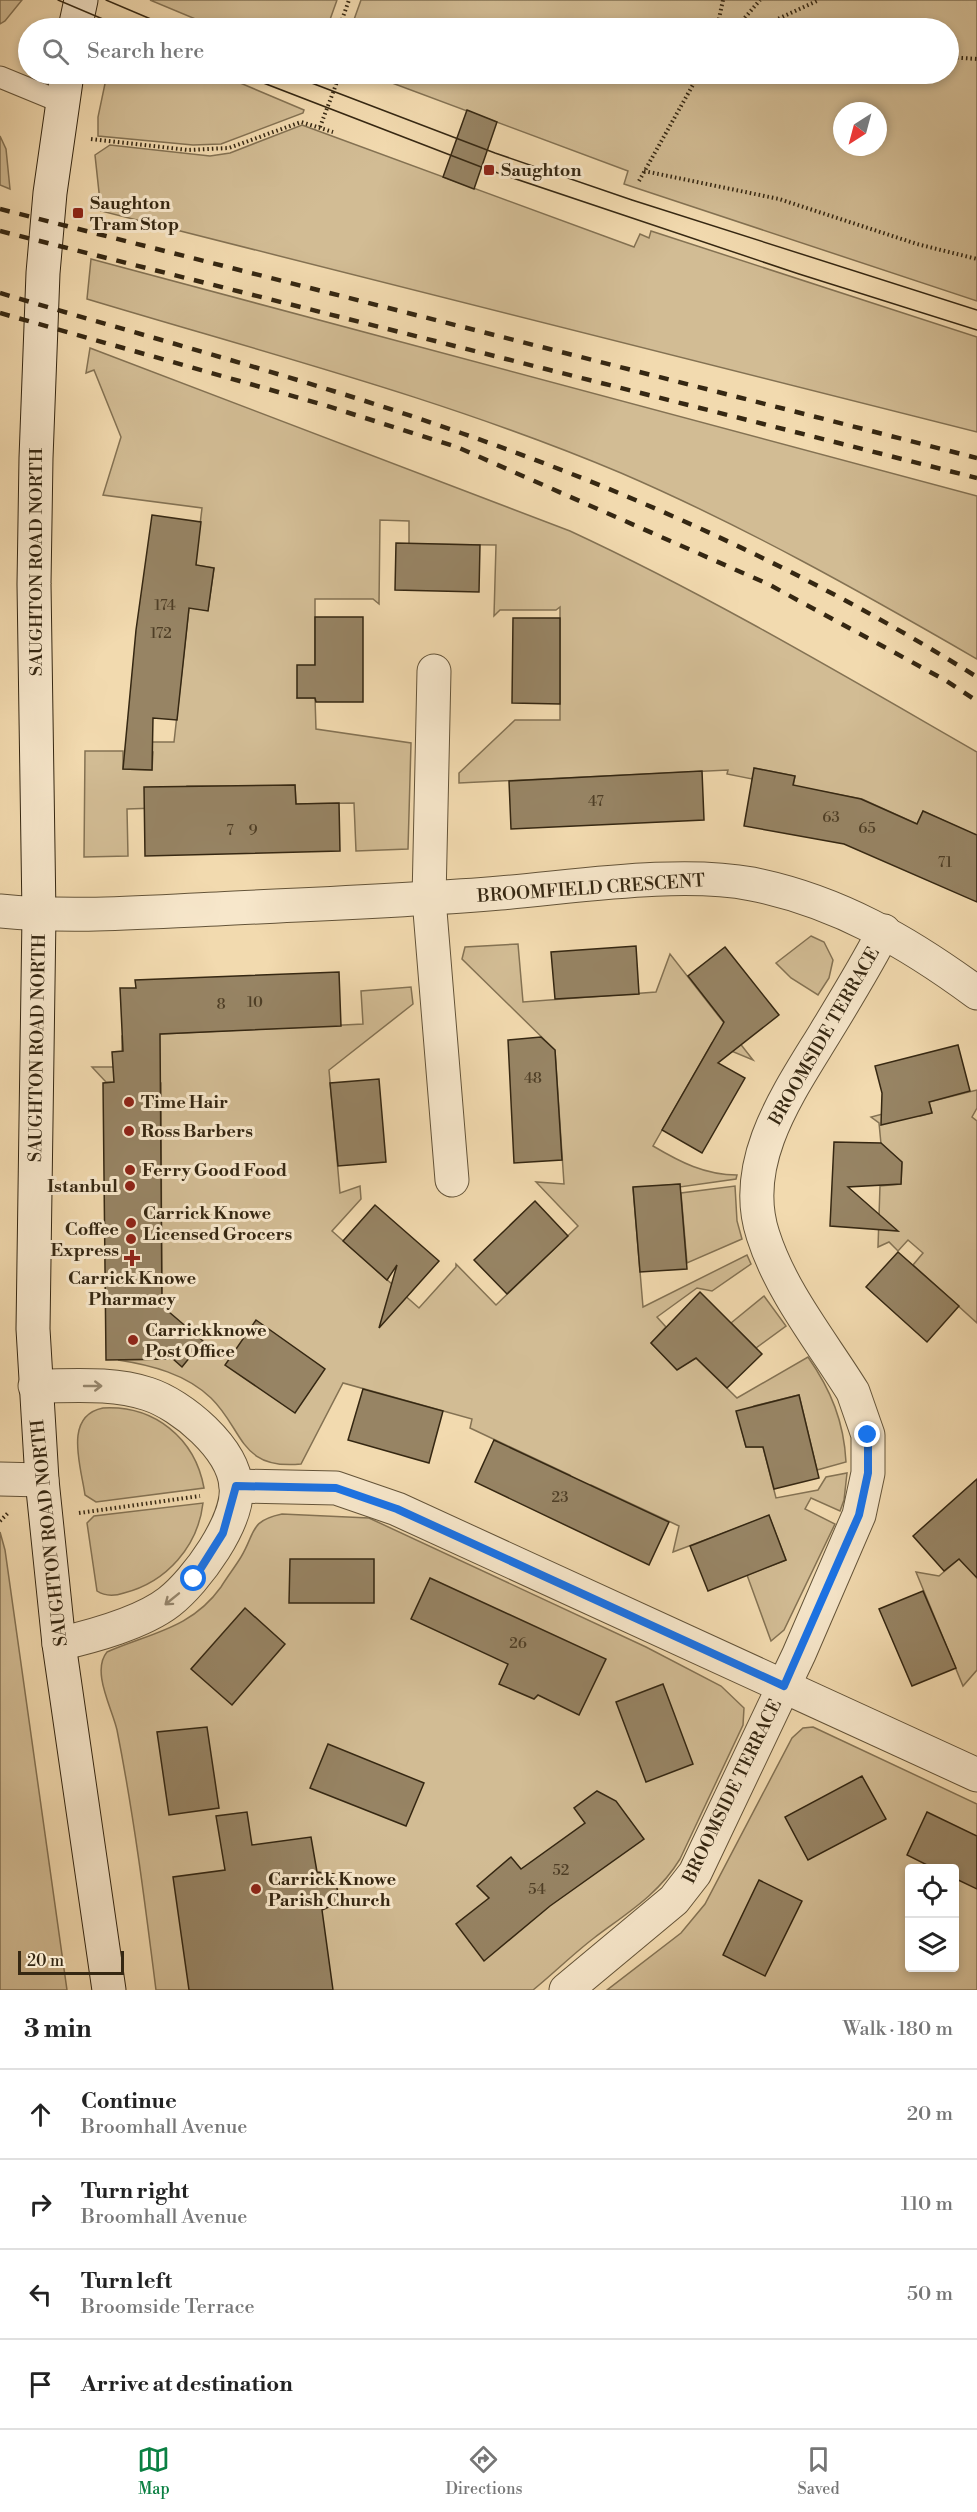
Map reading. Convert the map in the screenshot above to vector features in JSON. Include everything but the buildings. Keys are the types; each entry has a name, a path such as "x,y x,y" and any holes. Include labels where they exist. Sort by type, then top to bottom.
{"street":[{"path":"77,18 81,0"},
{"name":"SAUGHTON ROAD NORTH","path":"64,88 43,273 36,458 34,584 39,915 33,1329 42,1480 59,1644 109,1990"},
{"path":"434,671 429,899 452,1180"},
{"name":"BROOMFIELD CRESCENT","path":"0,911 39,915 429,899 654,881 721,880 777,889 823,903 884,931 934,961 977,993"},
{"name":"BROOMSIDE TERRACE","path":"566,1990 674,1900 688,1884 703,1858 784,1686 859,1515 868,1473 868,1435 853,1392 784,1284 772,1258 759,1219 757,1199 760,1167 771,1129 785,1098 884,931"},
{"path":"35,1386 111,1386 136,1390 159,1398 179,1409 206,1432 226,1460 236,1486 228,1522 216,1546 184,1588 154,1612 85,1638 59,1644"},
{"path":"0,1479 42,1480"},
{"path":"236,1486 336,1488 376,1501 977,1775"}],"lane":[{"path":"0,77 18,80"},
{"path":"41,84 64,88"}],"path":[{"path":"343,18 349,0"},
{"path":"719,18 723,0"},
{"path":"745,18 760,0"},
{"path":"780,18 819,0"},
{"path":"959,58 977,59"},
{"path":"320,127 336,84"},
{"path":"639,181 693,84"},
{"path":"57,135 189,150 229,148 301,122 333,132"},
{"path":"644,171 779,199 917,244 977,259"},
{"path":"46,1517 200,1496"}],"shaded area":[{"path":"0,0 22,0 0,24"},
{"path":"150,0 337,0 331,18 193,18"},
{"path":"361,0 977,0 977,301 624,184 628,171 395,84 959,84 959,18 355,18"},
{"path":"105,84 243,84 304,110 303,113 221,144 193,145 98,136 98,117"},
{"path":"302,125 634,247 640,234 649,238 651,231 977,337 977,432 101,211 95,155 110,145 210,156 230,153"},
{"path":"0,136 6,149 10,189 0,185"},
{"path":"91,259 977,496 977,659 757,537 621,473 556,447 423,400 87,299"},
{"path":"90,348 570,531 674,582 826,665 977,752 977,851 960,828 923,811 917,824 862,799 793,786 795,776 755,768 752,779 727,774 728,770 459,783 459,773 515,720 560,720 560,607 556,610 500,610 494,616 496,545 409,544 409,521 380,520 379,604 373,599 315,599 315,665 297,698 315,698 316,729 411,743 408,849 356,851 354,803 296,804 295,785 252,787 230,822 229,786 187,786 187,807 127,809 128,856 84,857 85,751 123,751 123,769 152,770 153,752 139,752 139,742 174,742 189,608 208,610 214,568 195,565 202,508 103,495 121,437 94,370 86,373"},
{"path":"811,936 824,942 833,960 829,978 818,995 791,978 776,963"},
{"path":"518,944 523,1002 656,992 670,954 753,1060 712,1043 653,1146 703,1170 737,1175 736,1179 680,1187 680,1184 633,1188 643,1307 747,1255 751,1264 712,1291 697,1288 657,1317 666,1327 651,1343 677,1369 696,1358 737,1398 808,1357 830,1394 839,1420 846,1462 817,1470 799,1395 754,1406 740,1423 746,1447 763,1447 776,1498 818,1490 826,1477 847,1473 844,1500 840,1511 811,1498 805,1509 835,1524 784,1630 771,1641 747,1575 786,1560 769,1516 673,1552 679,1526 591,1485 584,1499 570,1475 470,1428 472,1419 343,1383 301,1464 265,1461 245,1445 222,1410 211,1398 191,1383 168,1372 118,1360 162,1359 161,1083 106,1082 92,1067 131,1067 131,1051 122,1051 122,1036 363,1024 361,991 411,987 413,1004 329,1070 340,1193 360,1186 361,1199 332,1231 419,1308 456,1267 456,1264 496,1305 578,1226 536,1182 564,1184 555,1050 462,959 465,947"},
{"path":"977,1090 977,1108 972,1117 977,1121 977,1323 913,1265 923,1253 908,1240 898,1251 889,1242 878,1247 880,1186 901,1184 902,1162 881,1144 879,1123 871,1117 917,1105 920,1116 932,1113 929,1102"},
{"path":"735,1186 737,1221 742,1239 687,1263 681,1193"},
{"path":"764,1296 786,1326 756,1348 731,1323"},
{"path":"103,1408 139,1412 169,1428 192,1454 204,1488 96,1502 85,1495 78,1457 79,1431 83,1421 91,1413"},
{"path":"203,1503 195,1534 178,1560 167,1571 140,1588 121,1594 107,1595 97,1591 87,1523 94,1516"},
{"path":"282,1514 369,1518 646,1647 721,1686 744,1708 743,1725 680,1859 671,1872 641,1903 586,1944 533,1990 156,1990 129,1795 117,1730 104,1690 101,1669 103,1660 107,1652 169,1628 197,1612 221,1587 241,1557 258,1524"},
{"path":"0,1532 5,1550 67,1990 0,1990"},
{"path":"959,1559 977,1563 977,1670 963,1686 916,1572 939,1576"},
{"path":"813,1727 977,1804 977,1990 607,1990 681,1933 705,1904 792,1738 803,1728"}],"tram line":[{"path":"58,0 100,18"},
{"path":"106,0 148,18"},
{"path":"266,84 489,170 799,274 977,330"},
{"path":"314,84 495,153 632,200 977,310"}],"railway":[{"path":"0,209 977,458"},
{"path":"0,231 977,478"},
{"path":"0,293 347,395 528,457 726,540 854,605 977,677"},
{"path":"0,313 324,405 457,447 768,584 945,680 977,701"}],"place":[{"name":"Saughton","path":"489,170"},
{"name":"Saughton Tram Stop","path":"78,213"},
{"name":"Time Hair","path":"129,1102"},
{"name":"Ross Barbers","path":"129,1131"},
{"name":"Ferry Good Food","path":"130,1170"},
{"name":"Istanbul","path":"130,1186"},
{"name":"Carrick Knowe Licensed Grocers","path":"131,1223"},
{"name":"Coffee Express","path":"131,1239"},
{"name":"Carrick Knowe Pharmacy","path":"132,1258"},
{"name":"Carrickknowe Post Office","path":"133,1340"},
{"name":"Carrick Knowe Parish Church","path":"256,1889"}],"route":[{"path":"194,1579 209,1558 228,1522 236,1486 336,1488 397,1509 784,1686 859,1515 867,1488 868,1435"}]}
